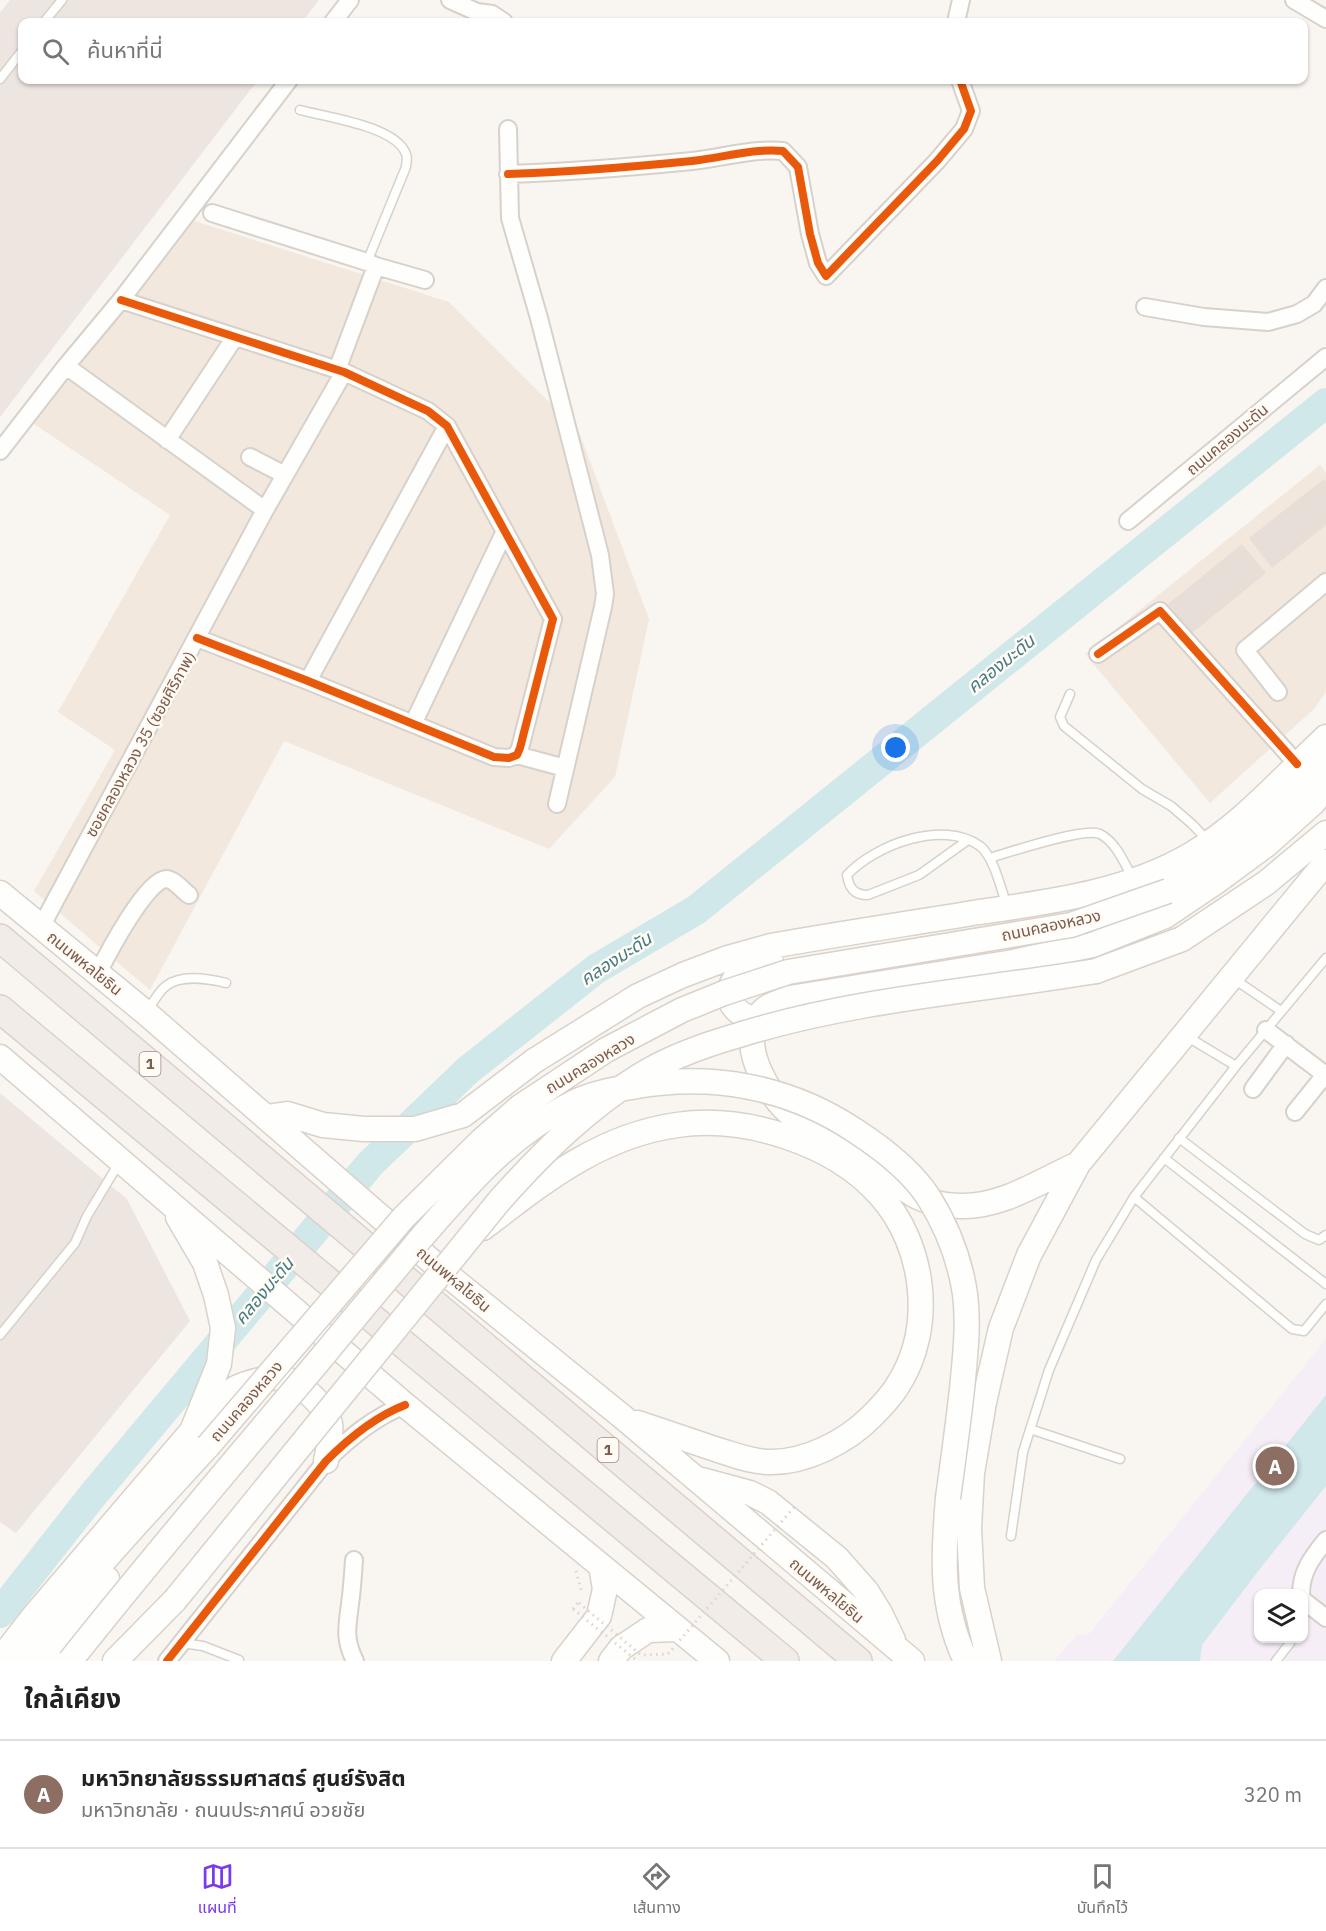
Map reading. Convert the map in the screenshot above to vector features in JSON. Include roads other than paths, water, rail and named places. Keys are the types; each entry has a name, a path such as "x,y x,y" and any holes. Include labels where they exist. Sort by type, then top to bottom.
{"highway":[{"name":"ถนนพหลโยธิน","path":"0,938 858,1661"},
{"path":"0,1010 785,1661"}],"main road":[{"path":"267,1117 287,1114 323,1125 415,1130 463,1115 534,1061 628,1002 684,975 728,958 771,946 1066,899 1118,886 1192,854 1209,842 1264,798 1326,737"},
{"name":"ถนนคลองหลวง","path":"48,1661 200,1439 404,1217 481,1141 520,1107 606,1050 692,1006 724,993 788,972 1071,925 1168,891 1239,845 1312,780 1326,763"},
{"path":"1078,1164 1023,1191 987,1204 960,1207 930,1203 907,1193 864,1158 792,1114 774,1096 760,1072 753,1050 753,1026 765,1009 790,998 1013,962 1092,945 1165,916 1266,845 1313,803 1326,787"},
{"path":"133,1661 175,1600 500,1200 557,1139 593,1108 640,1076 697,1048 771,1025 860,1005 1022,984 1096,971 1182,939 1266,883 1326,833"},
{"path":"988,1661 972,1588 969,1528 972,1473 984,1401 1001,1328 1029,1256 1078,1164 1326,862"},
{"name":"ถนนพหลโยธิน","path":"0,893 146,1013 445,1273 694,1477 750,1493 768,1502 837,1558 867,1592 904,1655"},
{"path":"756,1022 740,1014 730,1002 728,994 735,977 742,972 851,933"},
{"path":"1,1060 168,1199 405,1405 717,1661"},
{"path":"70,1661 391,1274 481,1170 516,1138 575,1102 624,1088 678,1081 711,1081 764,1090 807,1104 854,1130 894,1159 928,1197 956,1255 965,1295 966,1346 944,1551 945,1594 953,1629 966,1661"},
{"path":"471,1238 563,1168 600,1148 642,1132 679,1124 727,1124 769,1130 841,1162 863,1178 880,1195 892,1210 912,1250 921,1287 918,1333 900,1383 888,1400 861,1427 818,1451 791,1460 770,1462 734,1455 624,1418"},
{"path":"0,1660 34,1616 200,1439 219,1364 223,1328 216,1295 205,1263 168,1199"},
{"path":"23,1661 200,1439 233,1390 250,1382 281,1378 301,1387 327,1413 330,1436 326,1461"},
{"path":"564,1661 599,1616 605,1589 602,1566"},
{"path":"115,1661 175,1600"},
{"path":"611,1661 621,1648 648,1630 677,1629"}],"street":[{"path":"336,18 350,0"},
{"path":"450,0 498,18"},
{"path":"957,18 961,0"},
{"path":"1294,0 1326,19"},
{"path":"0,451 121,300 286,84"},
{"path":"508,174 592,171 768,150 783,152 798,167 810,234 818,262 826,276 937,161 964,129 971,111 961,84"},
{"path":"508,129 510,218 560,397 600,555 605,585 604,600 557,804"},
{"path":"212,213 426,280"},
{"name":"ซอยคลองหลวง 35 (ซอยศิริภาพ)","path":"41,927 341,371 371,264"},
{"path":"1144,307 1204,317 1268,322 1297,314 1314,304 1326,288"},
{"path":"121,300 341,371 428,411 447,426 553,619 517,755"},
{"path":"167,440 235,337"},
{"name":"ถนนคลองมะดัน","path":"1128,521 1326,357"},
{"path":"66,366 265,510"},
{"path":"308,681 447,426"},
{"path":"250,458 285,475"},
{"path":"413,724 505,531"},
{"path":"1278,692 1245,650 1326,582"},
{"path":"1098,654 1160,611 1297,764"},
{"path":"197,638 494,758 509,758 517,755 565,768"},
{"path":"98,973 138,904 159,882 165,879 171,880 189,895"},
{"path":"1266,1030 1323,1073 1320,1081 1295,1112"},
{"path":"1253,1089 1286,1044"},
{"path":"167,1661 326,1461 345,1442 371,1422 405,1405"},
{"path":"1301,1589 1302,1579 1310,1560 1326,1540"},
{"path":"354,1560 346,1625 349,1647 356,1661"},
{"path":"1308,1604 1326,1618"}],"lane":[{"path":"47,18 62,0"},
{"path":"0,79 18,56"},
{"path":"300,110 375,129 400,144 407,155 406,167 371,264"},
{"path":"1070,694 1060,717 1065,726 1142,789 1171,806 1209,842"},
{"path":"990,858 1092,832 1108,840 1134,880"},
{"path":"968,840 919,875 868,895 861,895 853,891 849,885 847,875 865,860 916,837 940,834 968,840 981,847 990,858 1008,908"},
{"path":"1011,1536 1023,1452 1030,1429 1049,1370 1096,1260 1134,1197 1236,1066 1326,958"},
{"path":"1231,977 1281,1011"},
{"path":"146,1013 167,985 189,978 226,983"},
{"path":"1183,1034 1236,1066"},
{"path":"1179,1138 1305,1234 1319,1240 1326,1236"},
{"path":"1164,1158 1326,1284"},
{"path":"0,1335 75,1243 87,1216 121,1160"},
{"path":"1134,1197 1292,1329 1304,1331 1326,1304"},
{"path":"1030,1429 1120,1459"},
{"path":"180,1643 203,1646 239,1660"},
{"path":"1276,1661 1290,1643"}],"water":[{"path":"1326,1395 1326,1486 1202,1645 1200,1661 1113,1661"}],"waterway":[{"name":"คลองมะดัน","path":"0,1613 92,1496 370,1164 468,1070 596,969 696,910 1326,403"}],"place":[{"name":"มหาวิทยาลัยธรรมศาสตร์ ศูนย์รังสิต","path":"1275,1466"}]}
